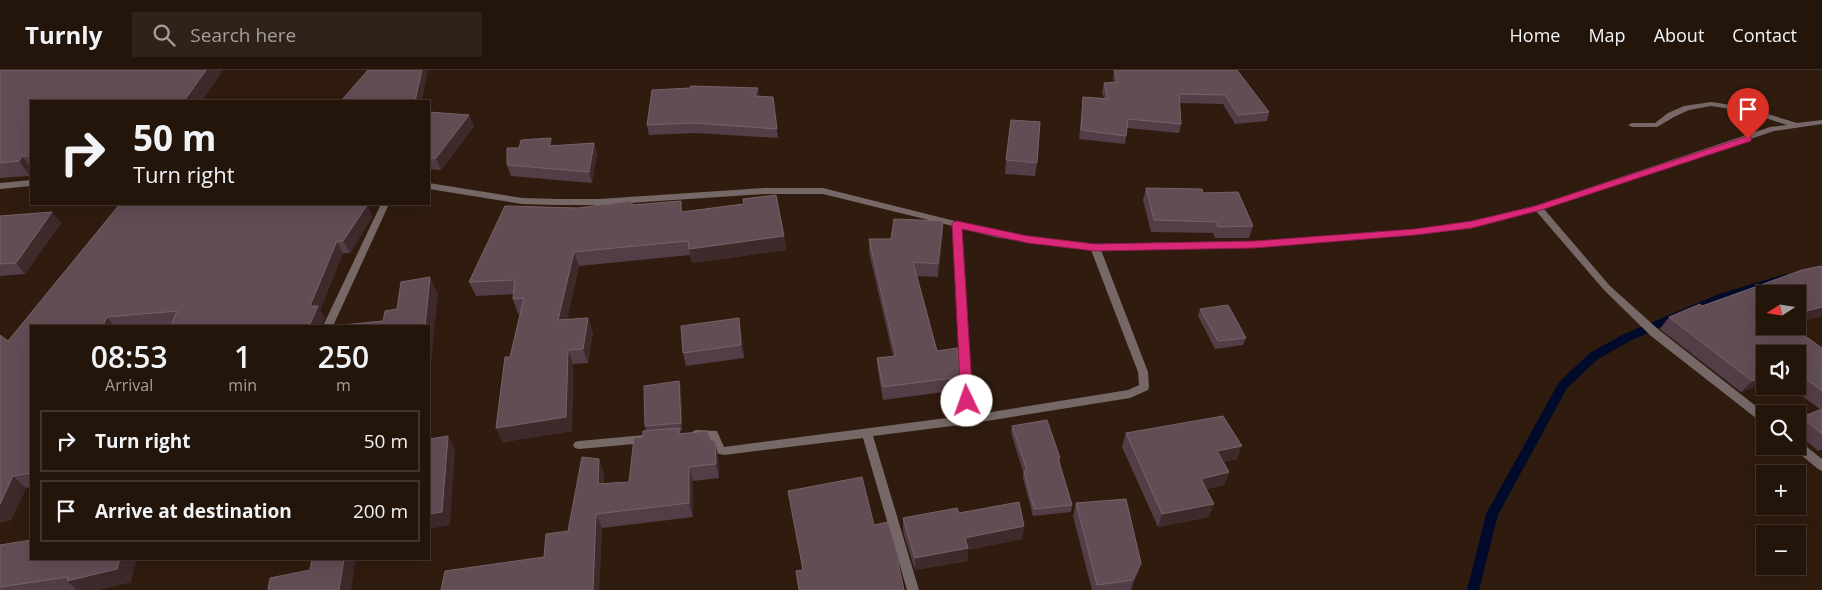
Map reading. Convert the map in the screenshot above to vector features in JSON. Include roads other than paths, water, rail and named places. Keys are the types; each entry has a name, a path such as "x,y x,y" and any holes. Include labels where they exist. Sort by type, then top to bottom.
{"street":[{"path":"1632,124 1657,124 1687,108 1712,104 1744,109 1795,125"},
{"path":"430,186 522,201 557,202 600,202 764,191 823,191 1028,240 1095,247 1255,244 1386,235 1472,225 1538,208 1773,129 1822,122"},
{"path":"0,186 30,183"},
{"path":"328,325 384,205"},
{"path":"1538,208 1607,288 1641,320 1756,412"},
{"path":"957,224 968,420"},
{"path":"689,434 712,434 720,450 724,451 968,420 1130,394 1144,387 1143,372 1095,247"},
{"path":"867,434 913,590"},
{"path":"579,445 652,438"},
{"path":"1806,453 1822,466"}],"waterway":[{"path":"1473,590 1492,514 1563,385 1594,356 1626,338 1722,296 1786,277"}]}
